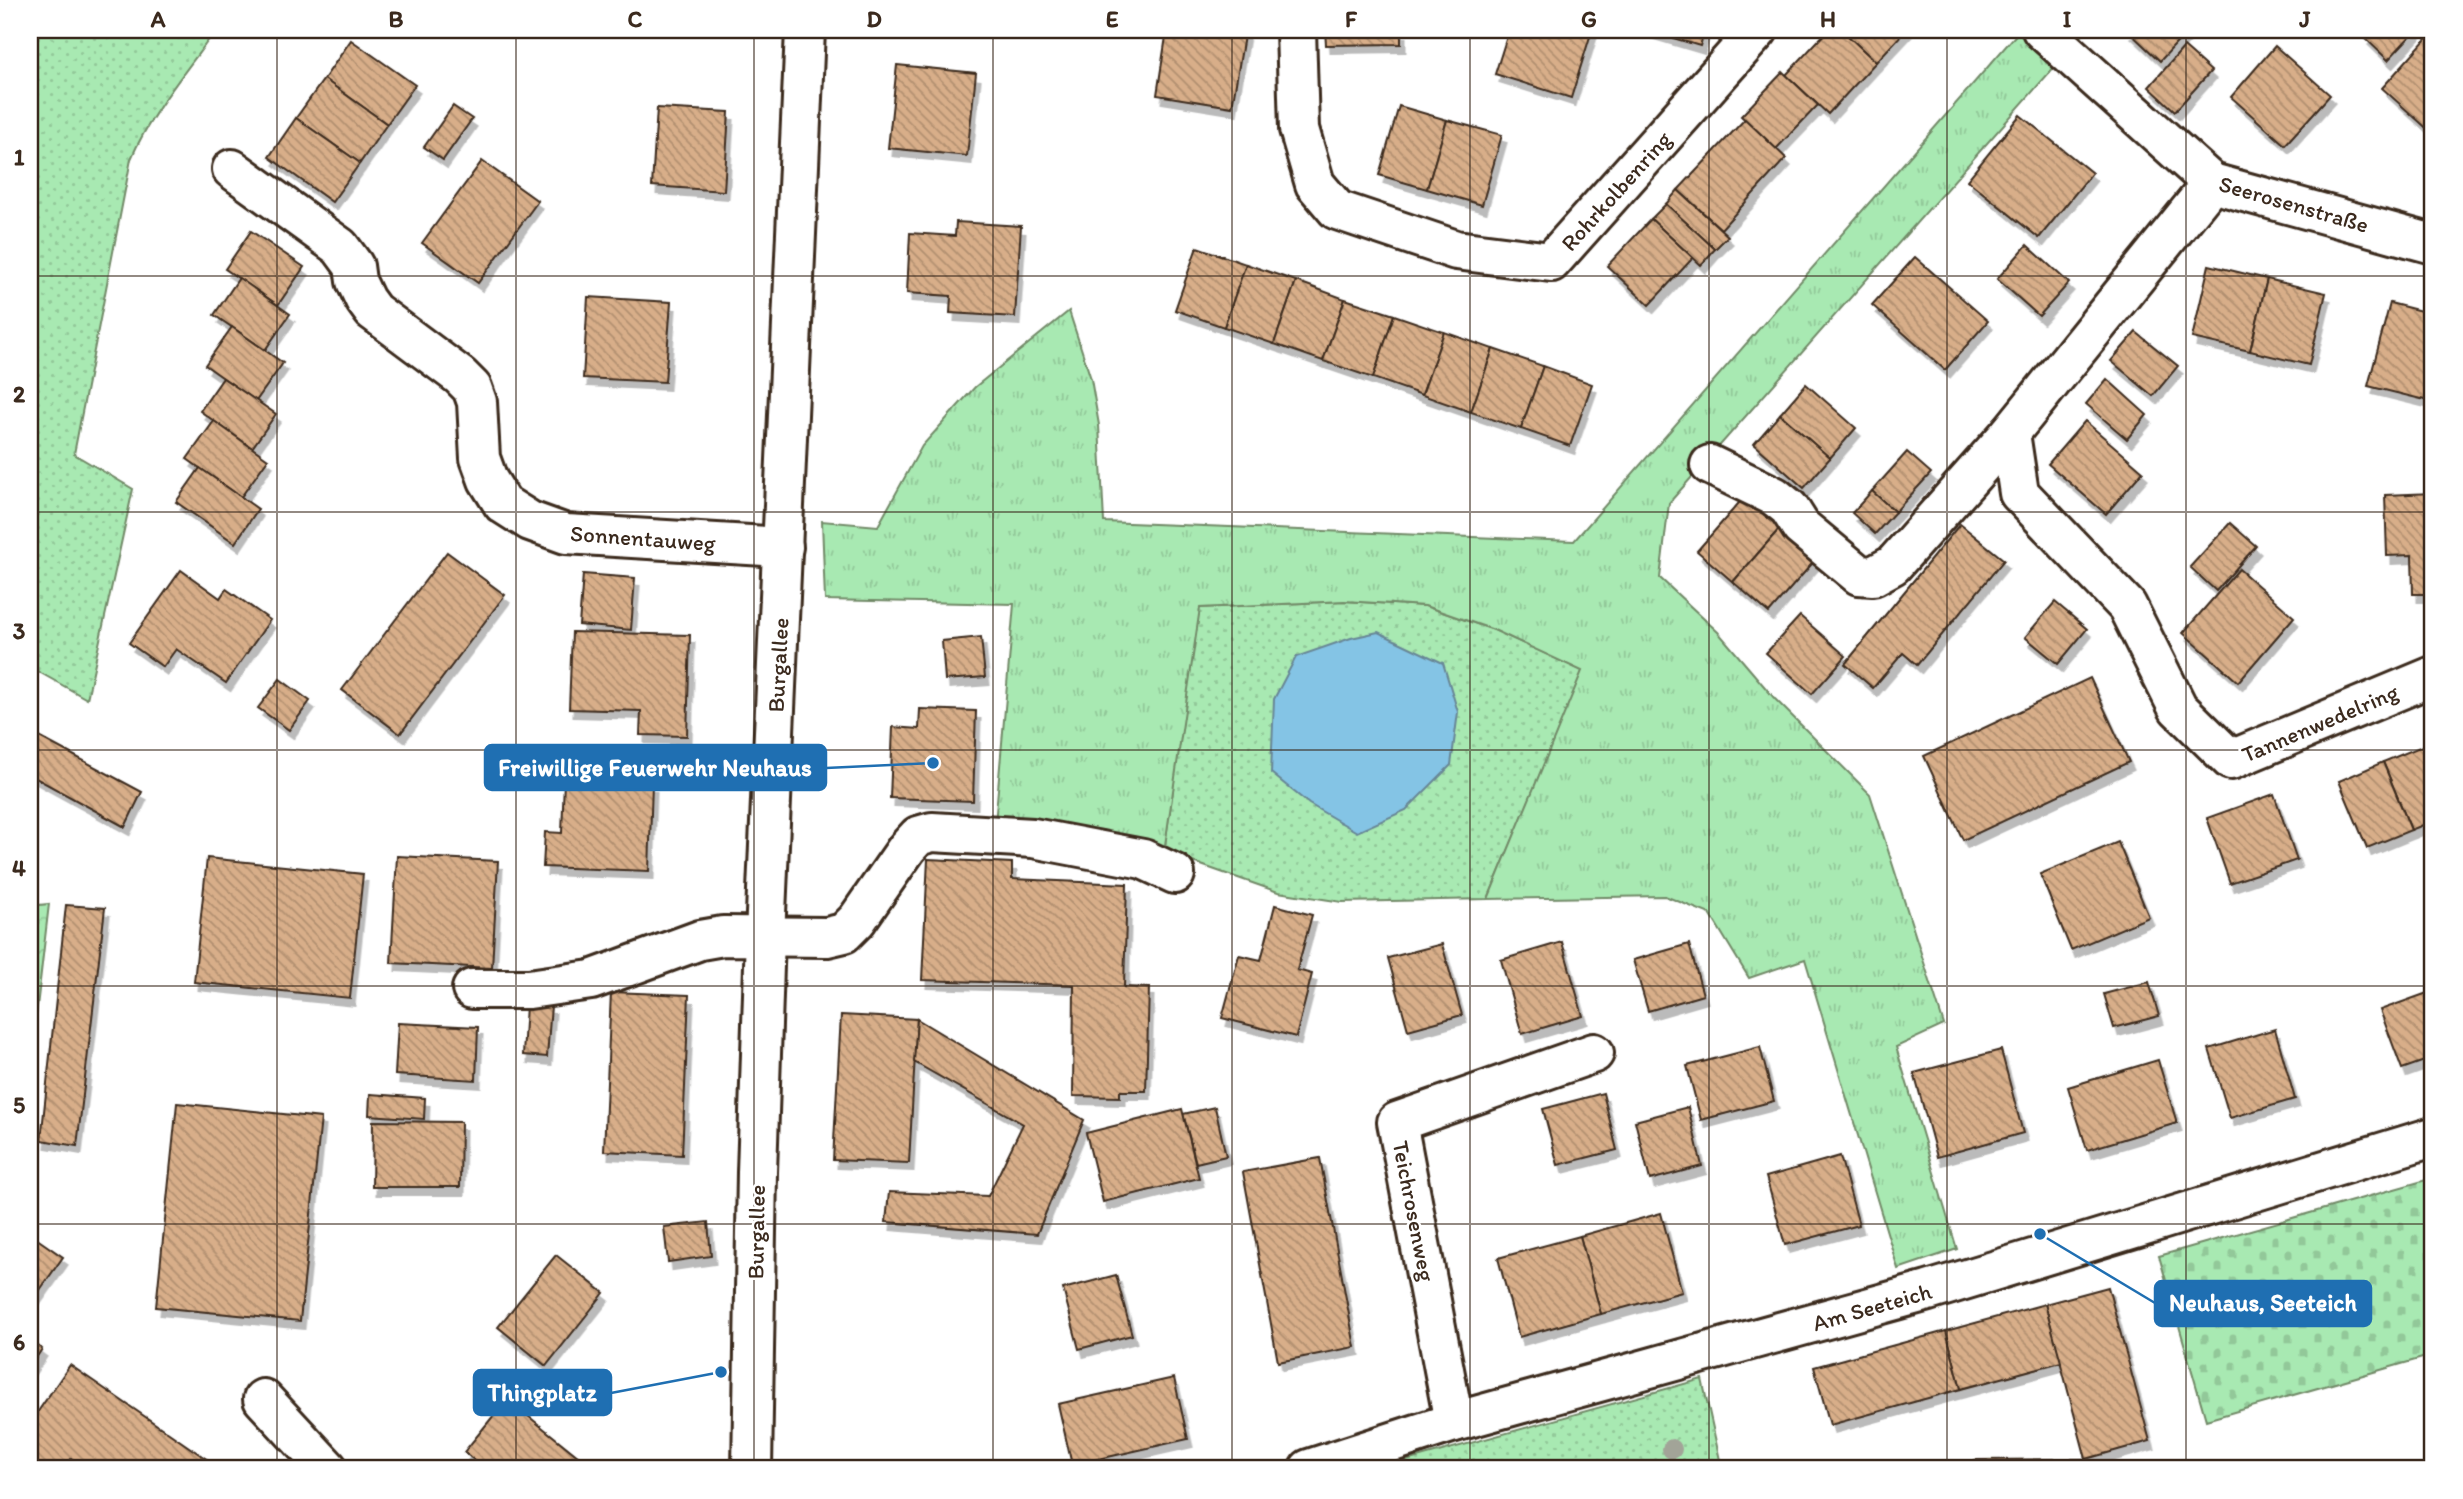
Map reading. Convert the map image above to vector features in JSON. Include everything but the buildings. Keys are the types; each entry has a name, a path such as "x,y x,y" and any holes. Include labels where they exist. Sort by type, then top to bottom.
{"street":[{"name":"Burgallee","path":"752,1469 757,1172 765,936 805,30"},
{"name":"Rohrkolbenring","path":"1296,30 1299,129 1315,184 1337,210 1456,250 1551,262 1758,30"},
{"name":"Seerosenstraße","path":"2042,30 2212,183 2433,243"},
{"name":"Sonnentauweg","path":"232,169 340,247 354,266 356,281 373,311 460,376 472,388 477,402 480,458 488,480 503,504 530,521 566,534 783,547"},
{"path":"1710,465 1774,496 1788,508 1801,527 1859,575 1873,576 1893,565 2010,433 2212,183"},
{"name":"Tannenwedelring","path":"2010,433 2019,493 2127,606 2178,708 2231,760 2433,676"},
{"path":"472,989 529,989 592,980 699,940 723,936 827,937 845,933 907,848 918,836 932,832 1033,838 1143,859 1175,874"},
{"name":"Teichrosenweg","path":"1454,1422 1397,1122 1594,1053"},
{"name":"Am Seeteich","path":"1309,1469 1454,1422 1928,1291 2433,1137"},
{"path":"263,1399 328,1469"}],"green space":[{"path":"30,30 216,30 159,108 131,159 74,454 133,489 87,699 30,667"},
{"path":"2020,30 2087,30 1669,503 1660,578 1718,632 1775,699 1870,794 1944,1025 1896,1047 1957,1249 1898,1269 1805,959 1749,978 1710,914 1665,896 1488,899 1582,671 1494,630 1425,606 1344,601 1200,608 1164,852 1102,830 995,824 1014,604 825,600 822,521 878,526 922,446 975,387 1069,311 1091,379 1099,425 1104,522 1574,541"},
{"path":"1344,601 1425,606 1494,630 1583,671 1488,899 1342,902 1278,892 1164,852 1199,608"},
{"path":"49,904 30,1067 30,906"},
{"path":"2433,1178 2433,1355 2206,1420 2159,1256"},
{"path":"1702,1379 1722,1469 1377,1469"}],"water":[{"path":"1378,632 1443,663 1458,712 1451,765 1406,810 1357,832 1309,804 1271,773 1274,699 1296,657 1351,638"}],"place":[{"name":"Freiwillige Feuerwehr Neuhaus","path":"933,763"},
{"name":"Neuhaus, Seeteich","path":"2040,1234"},
{"name":"Thingplatz","path":"721,1372"}]}
